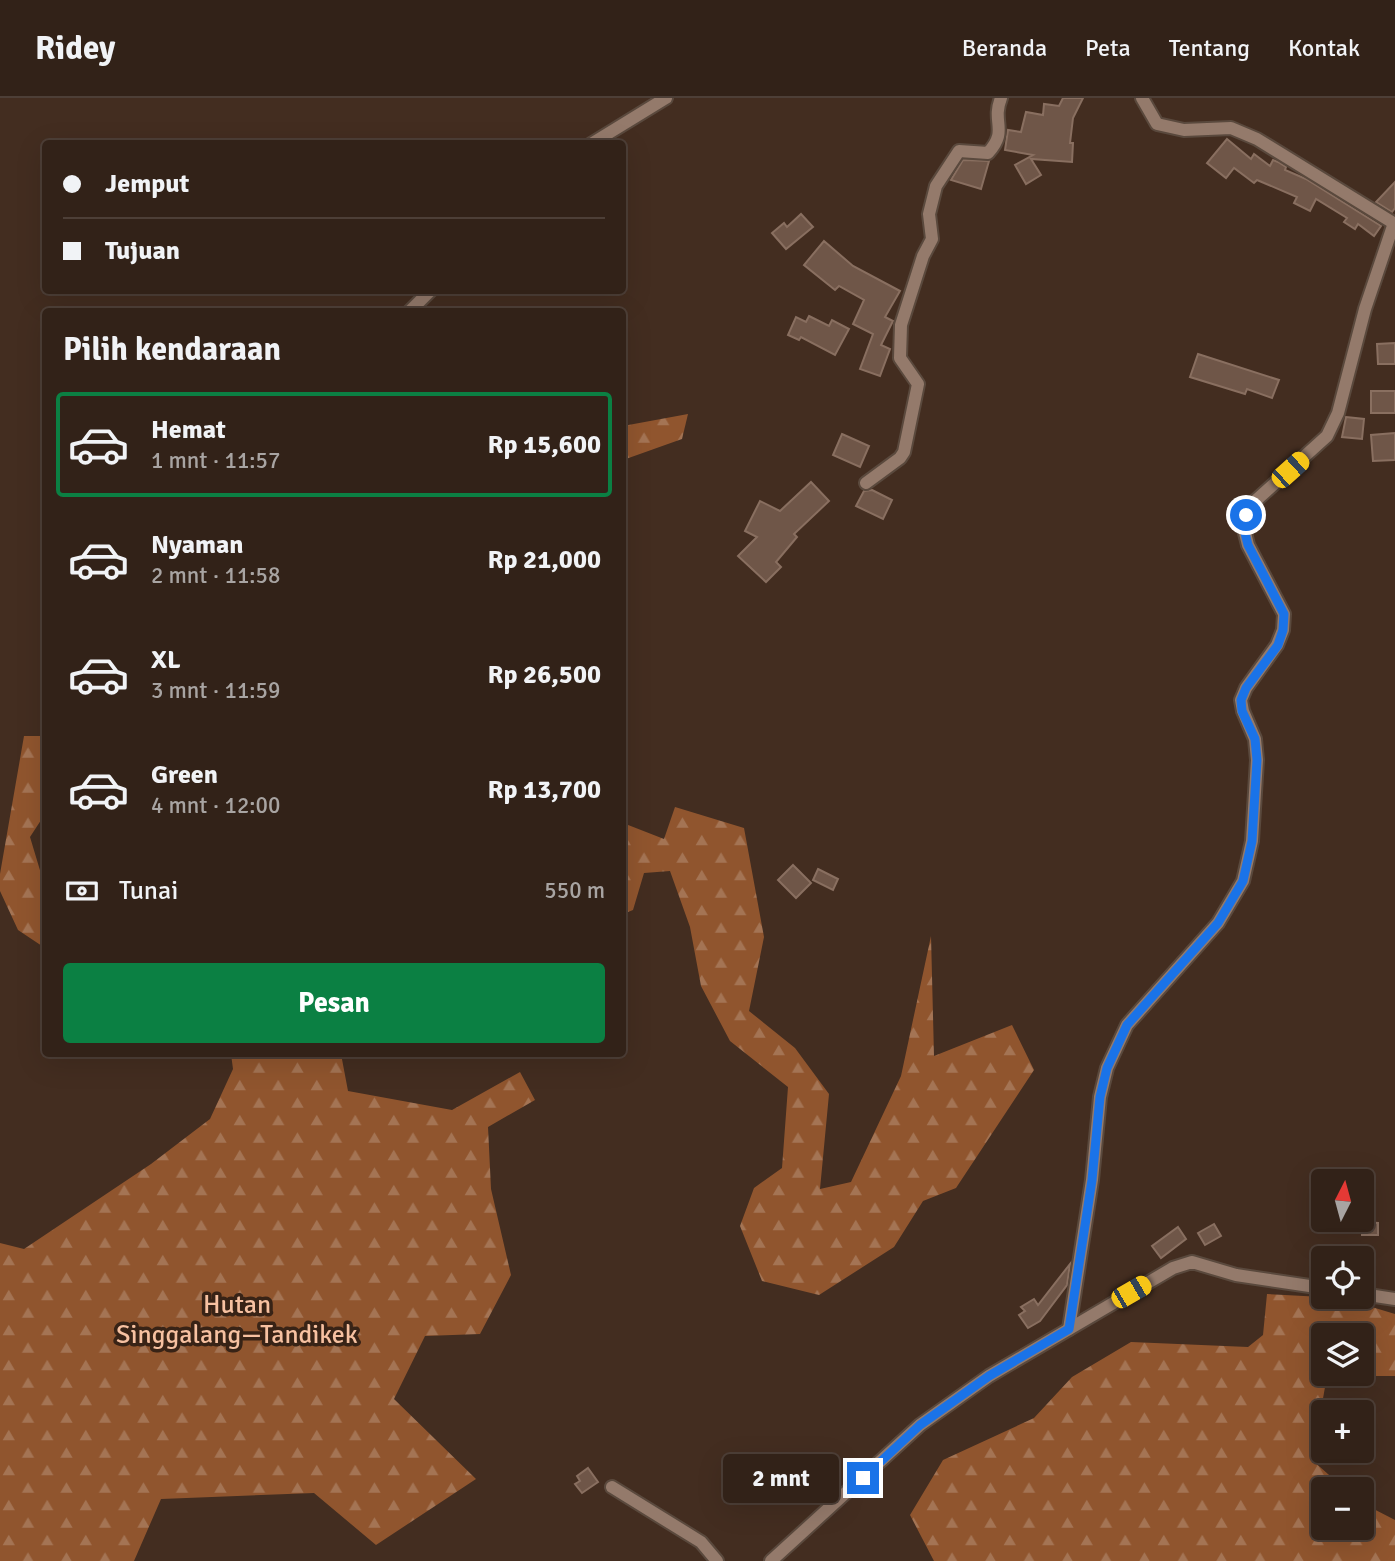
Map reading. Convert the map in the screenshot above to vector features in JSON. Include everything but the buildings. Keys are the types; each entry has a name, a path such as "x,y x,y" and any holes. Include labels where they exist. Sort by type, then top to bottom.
{"street":[{"path":"598,140 666,98"},
{"path":"866,483 900,458 904,452 918,384 900,358 901,325 923,256 932,239 929,214 936,186 959,151 988,153 999,141 996,111 1001,98"},
{"path":"1069,1329 1092,1180 1100,1097 1107,1068 1127,1025 1218,923 1243,881 1252,841 1257,760 1255,739 1242,711 1241,700 1246,688 1278,645 1284,614 1248,545 1244,529 1246,515 1253,503 1327,436 1332,427 1365,309 1394,224 1257,139 1231,128 1184,130 1157,124 1142,98"},
{"path":"413,308 428,294"},
{"path":"771,1561 920,1425 989,1376 1182,1264 1202,1264 1236,1275 1311,1286"},
{"path":"1374,1296 1395,1299"},
{"path":"612,1487 701,1542 717,1561"}],"green space":[{"path":"688,414 682,439 626,459 626,425"},
{"path":"24,736 42,736 42,819 30,837 42,877 42,946 18,930 0,891 0,874"},
{"path":"675,807 744,828 764,937 749,1011 795,1048 829,1094 820,1189 851,1182 901,1076 931,936 934,1056 1012,1025 1034,1070 956,1188 923,1201 894,1247 819,1295 762,1281 740,1226 754,1188 782,1168 788,1087 730,1041 701,986 690,927 670,871 644,873 633,910 626,913 626,824 664,839"},
{"name":"Hutan Singgalang—Tandikek","path":"231,1057 342,1057 348,1091 452,1110 520,1072 535,1100 488,1127 491,1189 511,1275 480,1334 425,1336 394,1399 476,1479 376,1545 314,1493 161,1499 134,1561 0,1561 0,1243 24,1249 151,1164 210,1119 233,1069"},
{"path":"1267,1294 1311,1296 1311,1309 1374,1308 1395,1314 1395,1376 1374,1376 1374,1323 1311,1323 1311,1386 1325,1386 1323,1400 1311,1400 1311,1463 1315,1463 1331,1477 1311,1477 1311,1540 1374,1540 1374,1509 1395,1520 1395,1561 934,1561 910,1515 943,1460 1034,1418 1072,1377 1131,1342 1248,1347 1263,1335"}],"route":[{"path":"863,1478 920,1425 989,1376 1069,1329 1092,1180 1100,1097 1107,1068 1127,1025 1218,923 1243,881 1252,841 1257,760 1255,739 1242,711 1241,700 1246,688 1278,645 1284,614 1248,545 1244,529 1246,515"}]}
